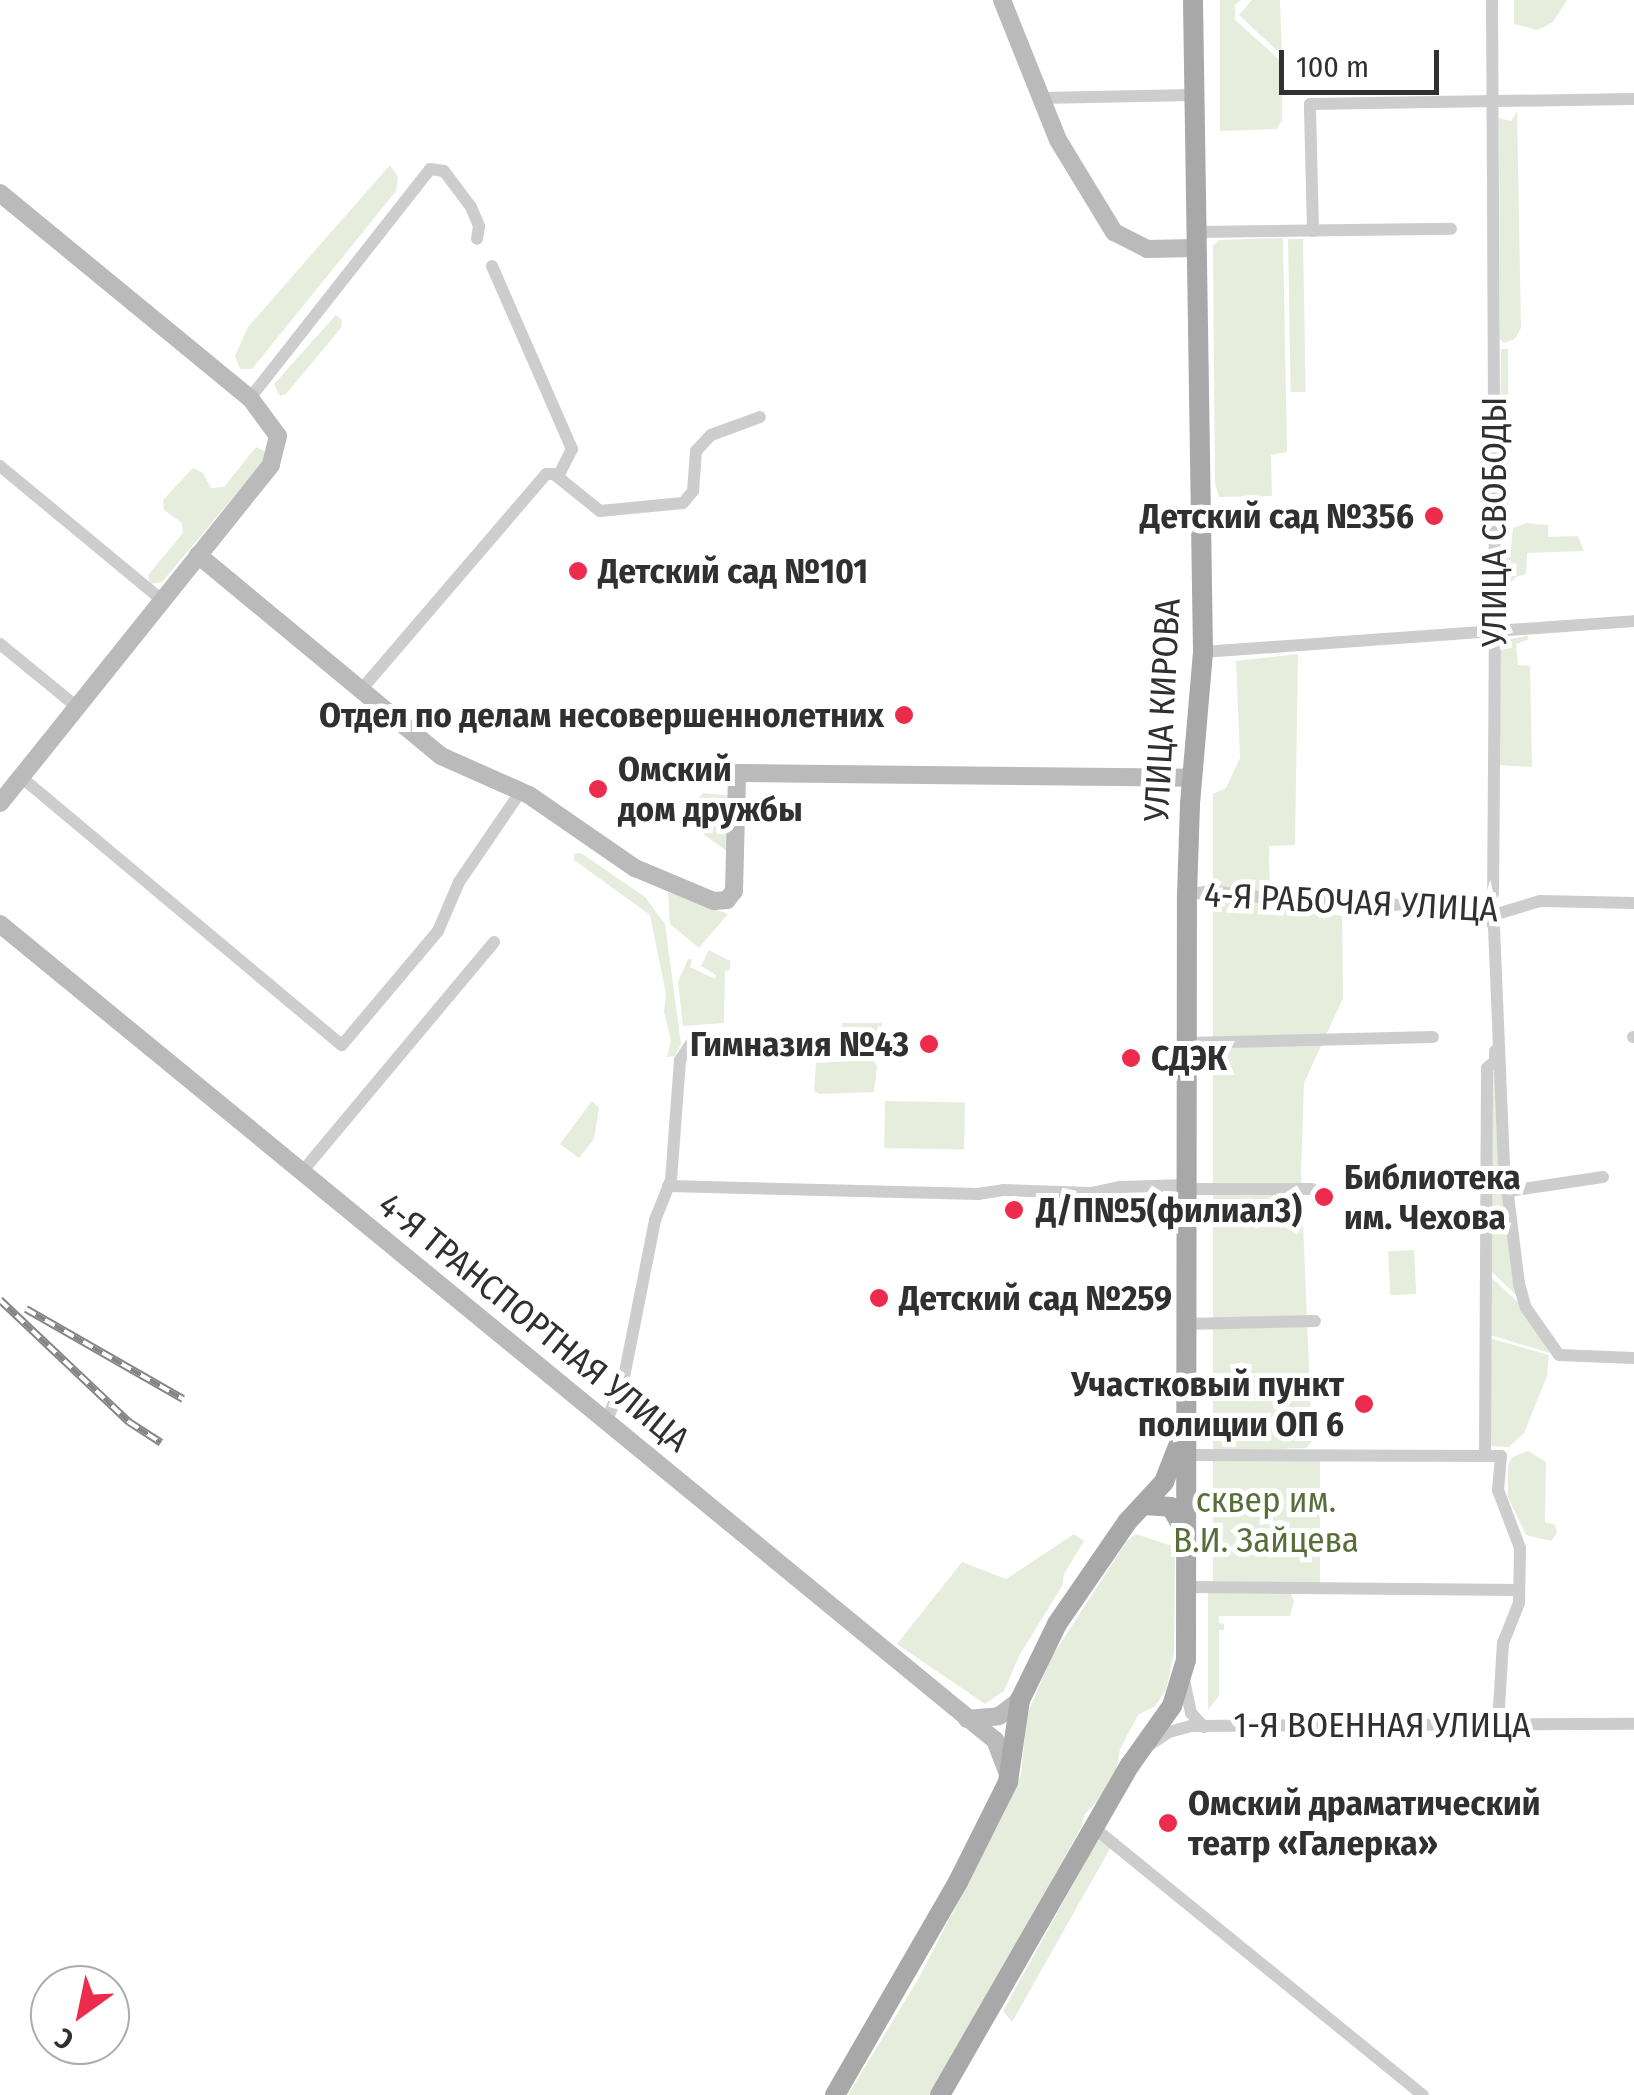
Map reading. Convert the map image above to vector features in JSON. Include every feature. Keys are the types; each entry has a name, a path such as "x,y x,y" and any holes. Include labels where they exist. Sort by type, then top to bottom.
{"main road":[{"path":"1002,0 1040,98 1083,188 1114,232 1147,249 1195,240"},
{"name":"УЛИЦА КИРОВА","path":"1184,1676 1189,1455 1185,1424 1187,895 1192,778 1204,652 1193,0"},
{"path":"0,193 250,398 278,436 271,465 0,803"},
{"path":"198,555 440,756 521,791 666,884 714,901 727,900 734,891 737,773 1192,778"},
{"name":"4-Я ТРАНСПОРТНАЯ УЛИЦА","path":"0,924 966,1719 1002,1750 1008,1782"},
{"name":"УЛИЦА КИРОВА","path":"836,2095 932,1928 1008,1782 1020,1700 1057,1624 1097,1562 1171,1469 1185,1424"},
{"path":"1144,1505 1171,1507 1188,1538"},
{"path":"940,2095 1093,1827 1172,1706 1184,1676"},
{"path":"966,1719 999,1716 1020,1700"}],"street":[{"name":"УЛИЦА СВОБОДЫ","path":"1492,0 1493,892 1487,912 1494,928 1508,1192 1521,1298 1559,1355 1634,1358"},
{"path":"1040,98 1194,95"},
{"path":"1314,231 1310,104 1634,99"},
{"path":"250,398 424,174 436,167 451,178 471,208 478,226 477,239"},
{"path":"1195,240 1314,231 1451,229"},
{"path":"492,266 572,449 558,477"},
{"path":"361,690 546,474 558,477 600,511 683,503 693,491 696,451 711,436 760,417"},
{"path":"0,466 162,600"},
{"path":"1204,652 1494,632 1535,625 1634,621"},
{"path":"0,644 77,707"},
{"path":"21,777 342,1046 438,931 458,882 521,791"},
{"name":"4-Я РАБОЧАЯ УЛИЦА","path":"1187,895 1210,891 1506,913 1540,901 1634,902"},
{"path":"301,1173 494,942"},
{"path":"606,1423 624,1377 647,1255 668,1186 680,1060 696,1036"},
{"path":"1187,1043 1432,1037"},
{"name":"УЛИЦА СВОБОДЫ","path":"1498,1041 1495,1061 1487,1068 1485,1454 1500,1456 1498,1490 1520,1548 1517,1617 1504,1644 1498,1724"},
{"path":"1508,1192 1603,1177"},
{"path":"668,1186 978,1194 1003,1190 1091,1193 1120,1186 1312,1189"},
{"path":"1186,1324 1315,1321"},
{"path":"1189,1455 1485,1454"},
{"path":"1187,1587 1519,1590"},
{"path":"1184,1676 1191,1713 1204,1726"},
{"name":"1-Я ВОЕННАЯ УЛИЦА","path":"1137,1755 1175,1730 1204,1726 1634,1724"},
{"path":"1093,1827 1423,2095"}],"green space":[{"path":"1220,0 1241,0 1235,5 1235,20 1282,62 1282,120 1277,129 1220,131"},
{"path":"1252,0 1280,0 1282,55 1239,15"},
{"path":"1514,0 1567,0 1553,22 1538,30 1514,24"},
{"path":"1517,111 1521,328 1515,339 1504,343 1500,339 1499,118 1511,121"},
{"path":"390,165 398,177 396,191 252,369 240,369 235,356 248,327"},
{"path":"1283,238 1287,452 1271,455 1272,496 1219,497 1215,483 1213,246 1219,240"},
{"path":"1288,239 1303,239 1306,392 1291,392"},
{"path":"336,315 342,320 341,328 286,394 280,396 274,384"},
{"path":"1501,349 1508,349 1509,524 1499,528"},
{"path":"256,447 266,452 265,459 162,582 150,584 148,575 183,533 182,523 164,510 163,500 193,468 203,473 211,488 224,487"},
{"path":"1527,523 1548,525 1548,537 1578,536 1584,551 1527,553 1526,574 1516,577 1501,595 1499,556 1511,548 1513,528"},
{"path":"1527,636 1529,639 1516,644 1518,665 1530,666 1532,767 1495,765 1496,641"},
{"path":"1298,654 1295,845 1269,846 1270,906 1342,916 1343,998 1304,1083 1301,1173 1312,1442 1306,1448 1213,1451 1213,794 1226,788 1240,758 1236,661"},
{"path":"703,793 732,796 732,855 703,834 717,822 716,814 710,812 699,830 682,817"},
{"path":"581,853 645,897 665,924 681,1044 675,1056 667,1057 671,1041 664,1012 666,994 650,915 574,860 574,854"},
{"path":"668,892 728,914 699,948 670,924"},
{"path":"709,950 730,961 730,970 725,971 724,1023 683,1026 678,982 688,959 692,959 690,967 715,979 716,975 701,966"},
{"path":"842,1023 882,1023 882,1052 842,1052"},
{"path":"873,1060 877,1066 874,1092 814,1091 816,1063"},
{"path":"1498,1061 1520,1299 1490,1270 1491,1067"},
{"path":"592,1101 599,1108 594,1139 579,1158 560,1144"},
{"path":"885,1101 965,1102 964,1149 884,1148"},
{"path":"1414,1250 1416,1294 1390,1295 1388,1251"},
{"path":"1490,1276 1523,1307 1550,1353 1490,1335"},
{"path":"1489,1338 1549,1355 1547,1376 1524,1433 1509,1447 1491,1446"},
{"path":"1528,1451 1546,1462 1545,1522 1555,1525 1557,1533 1551,1541 1526,1535 1508,1497 1508,1465 1512,1457"},
{"name":"сквер им. В.И. Зайцева","path":"1213,1458 1320,1458 1320,1584 1213,1584"},
{"path":"1074,1534 1084,1541 1064,1574 1062,1586 1019,1656 1004,1691 985,1704 897,1644 962,1562 1006,1579"},
{"path":"1136,1534 1175,1547 1174,1652 1166,1690 1155,1706 1138,1715 1120,1749 1117,1767 1099,1799 1084,1815 1082,1826 934,2095 848,2095 920,1976 1003,1815 1021,1775 1027,1715 1051,1658 1126,1542"},
{"path":"1208,1592 1290,1592 1294,1601 1290,1616 1219,1616 1224,1630 1219,1630 1219,1696 1208,1710"},
{"path":"1105,1840 1111,1847 1012,2022 1003,2011 1097,1841"}],"railway":[{"path":"0,1300 129,1422 161,1443"},
{"path":"26,1309 183,1399"}],"place":[{"name":"Детский сад №356","path":"1434,516"},
{"name":"Детский сад №101","path":"578,571"},
{"name":"Отдел по делам несовершеннолетних","path":"904,715"},
{"name":"Омский дом дружбы","path":"598,789"},
{"name":"Гимназия №43","path":"929,1044"},
{"name":"СДЭК","path":"1131,1058"},
{"name":"Библиотека им. Чехова","path":"1324,1197"},
{"name":"Д/П№5(филиал3)","path":"1014,1210"},
{"name":"Детский сад №259","path":"879,1298"},
{"name":"Участковый пункт полиции ОП 6","path":"1364,1404"},
{"name":"Омский драматический театр «Галерка»","path":"1168,1823"}]}
